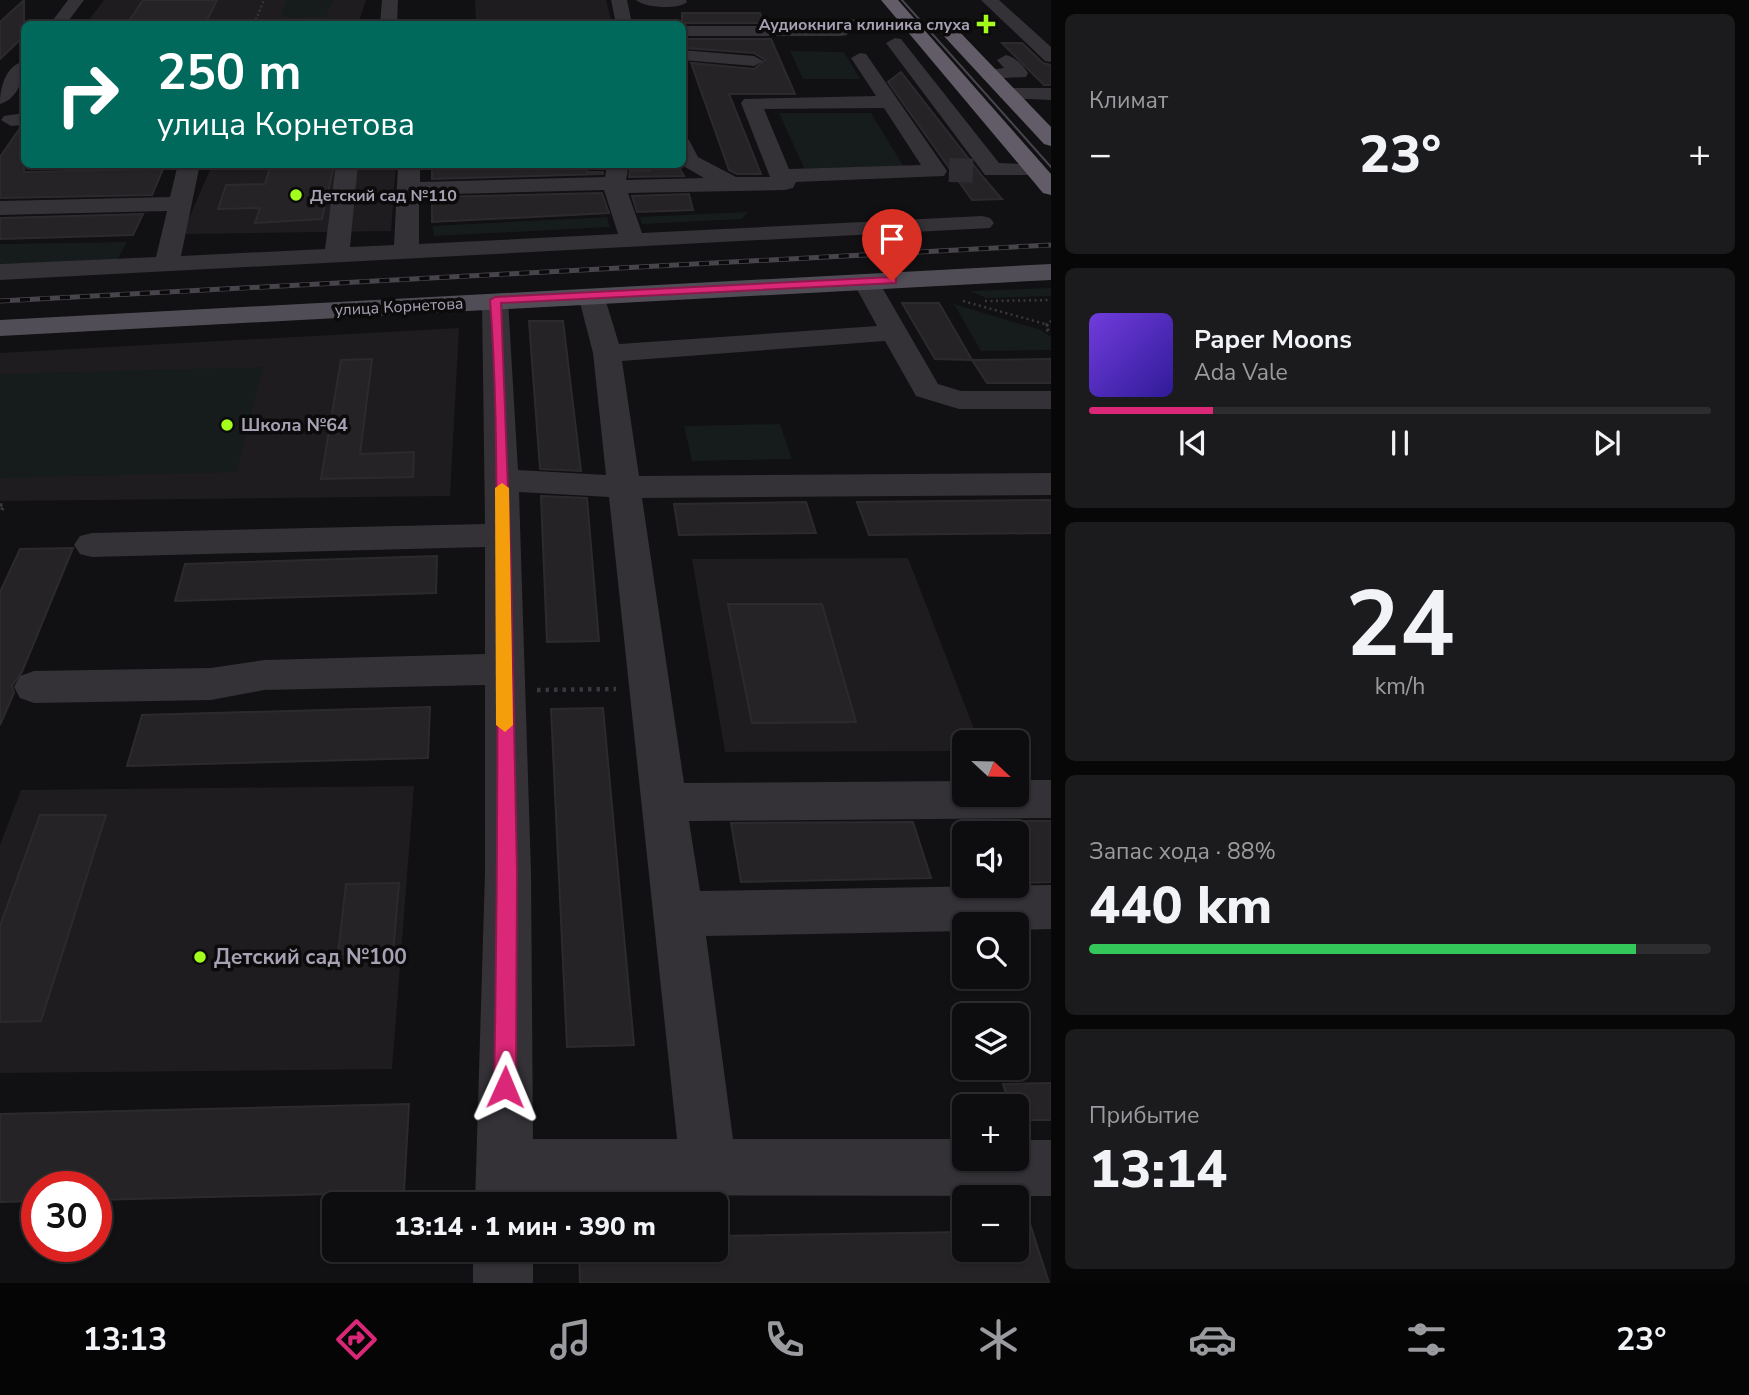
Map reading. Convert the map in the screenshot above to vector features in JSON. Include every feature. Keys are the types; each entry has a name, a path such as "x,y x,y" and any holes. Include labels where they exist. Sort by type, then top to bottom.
{"highway":[{"path":"889,0 1051,188"},
{"path":"935,17 1051,139"}],"main road":[{"name":"улица Корнетова","path":"0,328 1051,272"}],"street":[{"path":"60,21 76,0"},
{"path":"389,21 390,0"},
{"path":"619,0 623,21"},
{"path":"644,0 679,2"},
{"path":"989,0 1042,39 1051,57"},
{"path":"0,272 632,241 796,201 943,171 825,8"},
{"path":"686,31 911,26"},
{"path":"895,43 986,170 1034,170"},
{"path":"686,55 754,61"},
{"path":"990,75 1019,73 1006,60"},
{"path":"0,62 21,68"},
{"path":"0,98 21,72"},
{"path":"796,201 753,106 930,89 968,92"},
{"path":"1008,94 1051,94"},
{"path":"686,155 688,161 731,184"},
{"path":"167,264 188,168"},
{"path":"336,257 347,168"},
{"path":"406,252 408,168"},
{"path":"408,189 616,178 731,184 796,201 982,223"},
{"path":"616,178 632,241"},
{"path":"0,208 178,204"},
{"path":"866,282 927,390 959,400 1051,400"},
{"path":"591,295 607,353 622,487 679,914 708,1168"},
{"path":"495,300 502,480 508,872 504,1186 708,1168 1051,1168"},
{"path":"607,353 848,338 892,332"},
{"path":"502,480 622,487 1051,484"},
{"path":"92,545 503,535"},
{"path":"34,687 211,684 264,675 504,680"},
{"path":"665,802 1051,799"},
{"path":"679,914 1051,907"},
{"path":"503,1262 503,1283"}],"path":[{"path":"255,21 264,0"},
{"path":"958,300 1051,299"},
{"path":"967,301 1045,324 1051,334"},
{"path":"1045,324 1051,321"},
{"path":"0,505 4,505 0,514"},
{"path":"504,680 648,688"}],"shaded area":[{"path":"104,0 366,0 359,21 88,21"},
{"path":"287,0 333,0 326,17 290,18 281,15"},
{"path":"475,0 606,0 611,21 476,21"},
{"path":"790,51 844,52 860,79 803,79"},
{"path":"779,113 871,113 904,167 804,168"},
{"name":"Детский сад №110","path":"211,168 396,168 391,231 183,232"},
{"path":"748,212 742,219 642,224 639,217"},
{"path":"607,217 610,227 434,236 432,226"},
{"path":"127,242 117,261 0,264 0,244"},
{"path":"1051,288 1051,296 986,298 970,291"},
{"path":"954,304 1041,330 1051,337 1051,350 981,351"},
{"name":"Школа №64","path":"459,328 450,496 0,501 0,353"},
{"path":"263,367 237,472 0,478 0,374"},
{"path":"780,424 792,459 692,461 684,426"},
{"path":"908,558 974,730 952,730 952,751 725,752 692,559"},
{"name":"Детский сад №100","path":"414,786 392,1069 0,1073 0,845 21,790"}],"building":[{"path":"24,0 21,39 0,59 0,22"},
{"path":"143,0 217,0 206,21 129,21"},
{"path":"682,13 760,13 764,23 686,23 682,21"},
{"path":"686,39 771,39 795,94 729,94 761,174 737,174 729,170 691,63 754,69 765,60 754,53 686,48"},
{"path":"1002,43 1022,43 1043,63 1051,65 1051,85 1044,85"},
{"path":"901,72 1002,199 972,200 888,82"},
{"path":"20,128 21,168 24,168 24,172 163,169 152,195 0,198 0,157"},
{"path":"270,168 333,169 322,219 255,223 260,208 218,209 226,185 265,184"},
{"path":"432,168 586,168 587,172 603,172 603,174 432,179"},
{"path":"649,168 679,168 684,176 629,177 630,171 650,171"},
{"path":"602,193 609,213 432,222 432,197"},
{"path":"689,194 693,210 637,212 632,196"},
{"path":"143,214 133,235 0,239 0,218"},
{"path":"902,303 939,303 972,360 935,359"},
{"path":"529,321 563,321 581,471 540,469"},
{"path":"372,359 360,454 414,452 413,477 321,479 341,360"},
{"path":"1051,359 1051,383 987,383 972,360"},
{"path":"541,496 587,498 599,641 547,642"},
{"path":"1051,500 1051,533 869,535 857,502"},
{"path":"806,502 816,533 679,535 674,504"},
{"path":"73,548 22,672 12,686 14,693 0,725 0,592 20,549"},
{"path":"437,556 436,593 175,601 185,564"},
{"path":"728,604 822,604 856,722 752,723"},
{"path":"430,707 428,758 127,766 142,715"},
{"path":"603,708 634,1045 567,1047 551,709"},
{"path":"40,815 106,815 41,1021 0,1022 0,926"},
{"path":"1029,821 1051,821 1051,882 1029,883"},
{"path":"913,822 931,878 741,882 731,823"},
{"path":"399,883 393,953 338,954 346,884"},
{"path":"1051,1083 1051,1120 1029,1120 1029,1094 1006,1094 1003,1084"},
{"path":"409,1104 404,1192 322,1192 322,1194 112,1200 112,1171 21,1171 21,1201 0,1202 0,1114"},
{"path":"1029,1221 1049,1283 580,1283 579,1262 728,1262 728,1236 952,1232 952,1262 1029,1262"}],"tunnel":[{"path":"949,170 979,171"}],"tram line":[{"path":"902,0 1051,167"}],"railway":[{"path":"0,301 1051,245"}],"slow traffic":[{"path":"502,488 505,725"}],"place":[{"name":"Аудиокнига клиника слуха","path":"986,24"},
{"name":"Детский сад №110","path":"296,195"},
{"name":"Школа №64","path":"227,425"},
{"name":"Детский сад №100","path":"200,957"}],"route":[{"path":"505,1087 508,872 499,345 495,300 892,281"}]}
